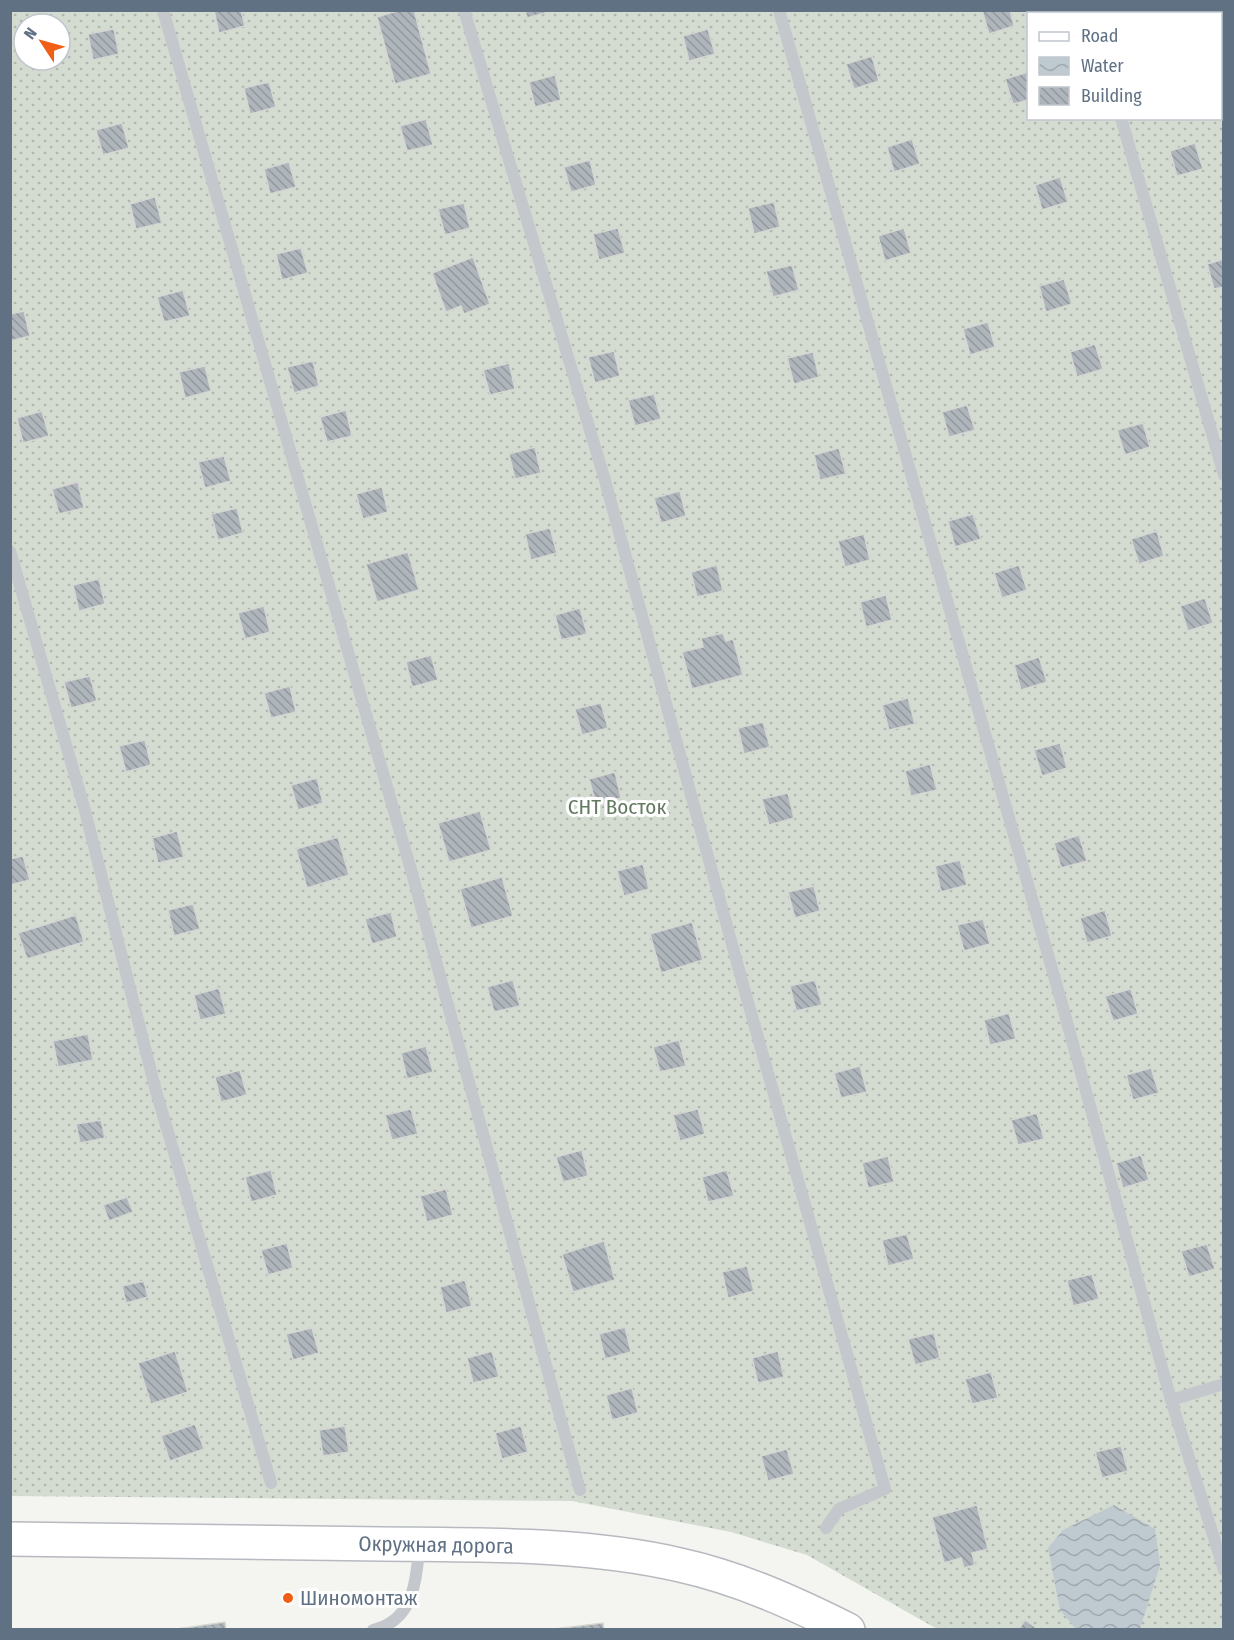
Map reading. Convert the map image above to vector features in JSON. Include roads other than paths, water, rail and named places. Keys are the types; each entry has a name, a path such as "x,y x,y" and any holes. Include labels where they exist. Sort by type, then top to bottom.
{"main road":[{"name":"Окружная дорога","path":"10,1539 514,1546 634,1556 720,1575 780,1597 848,1629"}],"lane":[{"path":"163,10 413,877 580,1490"},
{"path":"464,10 604,477 744,988 885,1489 839,1509 826,1528"},
{"path":"779,10 1059,993 1171,1400 1224,1570"},
{"path":"1122,120 1224,475"},
{"path":"10,550 84,807 156,1091 271,1483"},
{"path":"1171,1400 1224,1384"},
{"path":"373,1629 386,1627 404,1611 414,1590 420,1544"}],"water":[{"path":"1114,1505 1155,1529 1160,1565 1140,1629 1076,1629 1060,1610 1048,1548 1063,1530"}],"place":[{"name":"Шиномонтаж","path":"288,1598"}],"park label":[{"name":"СНТ Восток","path":"617,807"}]}
